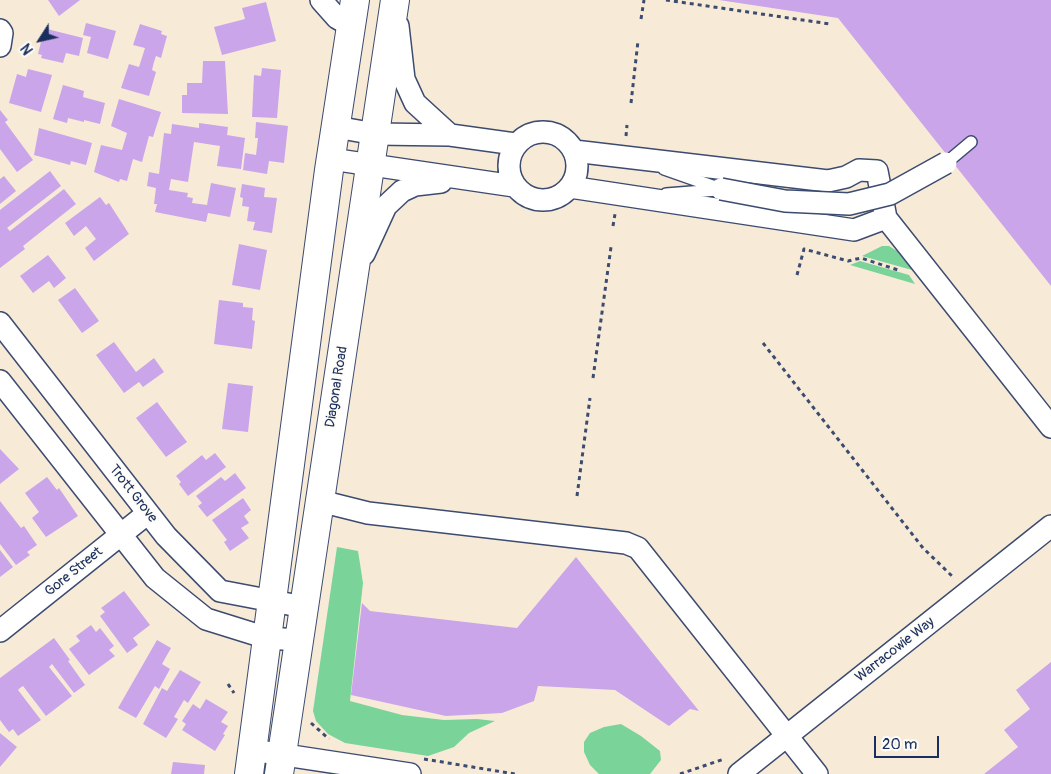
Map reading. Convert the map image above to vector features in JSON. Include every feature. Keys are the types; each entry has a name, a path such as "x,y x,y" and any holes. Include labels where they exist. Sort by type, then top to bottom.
{"main road":[{"name":"Diagonal Road","path":"280,764 395,0"},
{"path":"250,762 331,159 353,13"}],"street":[{"path":"321,0 337,18 353,13"},
{"path":"395,0 404,79 415,103 450,135"},
{"path":"0,30 2,33 0,46"},
{"path":"336,127 375,134 450,135 515,144"},
{"path":"331,159 514,186 526,196 540,200 562,195 570,187 577,169 574,151 559,135 549,132 530,133 515,144 510,154 508,164 514,186"},
{"path":"574,151 828,181 846,177 859,170 877,171 886,218 1051,427"},
{"path":"721,190 785,201 849,204 890,194 946,163"},
{"path":"353,284 375,227 386,206 402,191 415,185 466,179"},
{"path":"570,187 854,230 886,218"},
{"name":"Trott Grove","path":"0,323 166,536 220,591 304,607"},
{"path":"0,381 155,578 206,619 267,638 298,640"},
{"path":"320,501 368,513 626,543 638,548 817,774"},
{"name":"Gore Street","path":"0,631 148,513"},
{"name":"Warracowie Way","path":"733,766 787,736 1051,526"},
{"path":"250,762 410,774"}],"lane":[{"path":"946,163 971,142"},
{"path":"631,158 721,190"},
{"path":"634,197 721,190"}],"path":[{"path":"641,19 644,0"},
{"path":"666,0 830,24"},
{"path":"630,103 638,41"},
{"path":"593,378 611,247"},
{"path":"797,275 804,248 848,261 861,258 902,271"},
{"path":"763,343 923,548 956,578"},
{"path":"577,496 590,398"},
{"path":"228,684 237,696"},
{"path":"680,774 733,766"}],"green space":[{"path":"882,246 889,246 897,251 912,270 862,256"},
{"path":"860,261 909,275 915,284 850,265"},
{"path":"337,547 358,551 363,583 350,701 402,715 444,720 477,719 495,721 469,733 454,747 428,756 345,743 328,734 316,721 313,711"},
{"path":"621,724 641,736 660,751 661,760 650,774 599,774 590,765 584,752 584,742 590,733 604,727"}],"building":[{"path":"48,0 80,0 59,16"},
{"path":"719,0 1051,0 1051,286 838,18"},
{"path":"266,2 276,41 222,55 214,27 245,19 242,8"},
{"path":"86,23 116,31 108,59 87,53 91,37 83,35"},
{"path":"140,24 162,31 161,34 167,36 161,58 156,56 154,62 152,70 156,72 149,96 121,88 129,64 139,67 145,48 133,45"},
{"path":"47,29 83,38 79,56 66,53 63,63 41,58 42,55 38,54 42,38 45,39"},
{"path":"203,61 225,61 228,114 182,113 182,95 187,95 187,83 202,83"},
{"path":"262,68 281,70 277,118 252,117 254,75 261,76"},
{"path":"28,69 52,75 41,112 9,103 17,74 26,77"},
{"path":"63,85 84,91 83,97 105,103 100,124 68,118 67,123 53,119"},
{"path":"119,99 161,112 153,137 149,136 142,162 133,159 127,181 120,179 119,182 94,172 101,145 122,150 127,133 111,126"},
{"path":"0,110 8,120 5,122 33,160 17,172 0,149"},
{"path":"256,122 288,126 284,163 269,161 267,174 243,170 245,153 256,155 258,138 255,138"},
{"path":"199,123 228,127 227,135 245,138 241,169 217,166 220,146 194,142 188,182 171,179 169,190 188,193 187,197 193,198 192,203 207,205 211,183 236,188 230,217 208,213 206,222 155,212 157,204 154,204 156,188 147,186 149,172 159,174 164,133 171,134 172,124 199,128"},
{"path":"39,128 92,143 86,165 71,161 70,165 34,155"},
{"path":"50,171 61,186 7,228 10,231 64,189 76,204 23,246 25,249 0,268 0,210"},
{"path":"4,176 16,191 0,204 0,179"},
{"path":"242,184 265,188 264,197 277,198 272,233 253,230 255,222 247,221 249,207 242,206 243,198 240,197"},
{"path":"100,197 106,205 109,203 129,234 94,261 85,248 96,239 86,226 74,236 65,223"},
{"path":"239,244 267,250 260,290 232,285"},
{"path":"48,255 66,278 54,288 49,281 33,293 20,276"},
{"path":"75,288 99,321 82,333 58,300"},
{"path":"219,300 243,303 243,307 253,308 252,320 255,321 252,349 214,344"},
{"path":"114,342 136,372 154,358 164,372 143,387 139,382 124,393 96,355"},
{"path":"228,383 253,386 248,432 222,429"},
{"path":"157,402 187,442 166,457 136,418"},
{"path":"0,449 19,469 0,484"},
{"path":"215,453 226,467 188,496 179,484 181,482 176,476 202,455 206,460"},
{"path":"235,473 246,488 207,517 198,506 202,503 196,496 221,477 225,481"},
{"path":"47,477 57,490 59,488 78,516 46,537 32,518 39,512 25,493"},
{"path":"243,498 251,510 244,516 249,523 241,528 249,538 230,551 224,542 227,540 212,520"},
{"path":"0,501 21,528 24,526 37,545 27,552 30,555 16,565 0,544"},
{"path":"0,550 13,567 0,577"},
{"path":"576,557 699,711 690,709 669,726 615,690 538,686 534,701 502,713 446,716 351,695 362,603 370,611 517,628"},
{"path":"124,591 150,625 133,638 138,645 127,653 100,616 105,612 101,608"},
{"path":"91,625 96,632 100,628 114,646 109,650 115,656 89,675 69,649 80,641 76,636"},
{"path":"54,638 85,685 74,693 52,664 49,667 72,696 46,716 23,686 20,688 18,690 41,720 18,736 13,729 9,732 0,720 0,678"},
{"path":"157,640 171,648 162,664 170,669 159,689 155,686 136,718 118,708"},
{"path":"1051,662 1051,774 984,774 1018,747 1004,730 1030,709 1016,690"},
{"path":"180,670 201,682 188,703 184,700 174,717 178,719 166,738 143,724 162,688 167,691"},
{"path":"206,699 228,712 221,722 228,726 223,734 225,735 215,751 182,730 186,724 182,721 193,704 200,709"},
{"path":"0,733 17,747 0,767"},
{"path":"173,762 205,765 204,774 171,774"}]}
